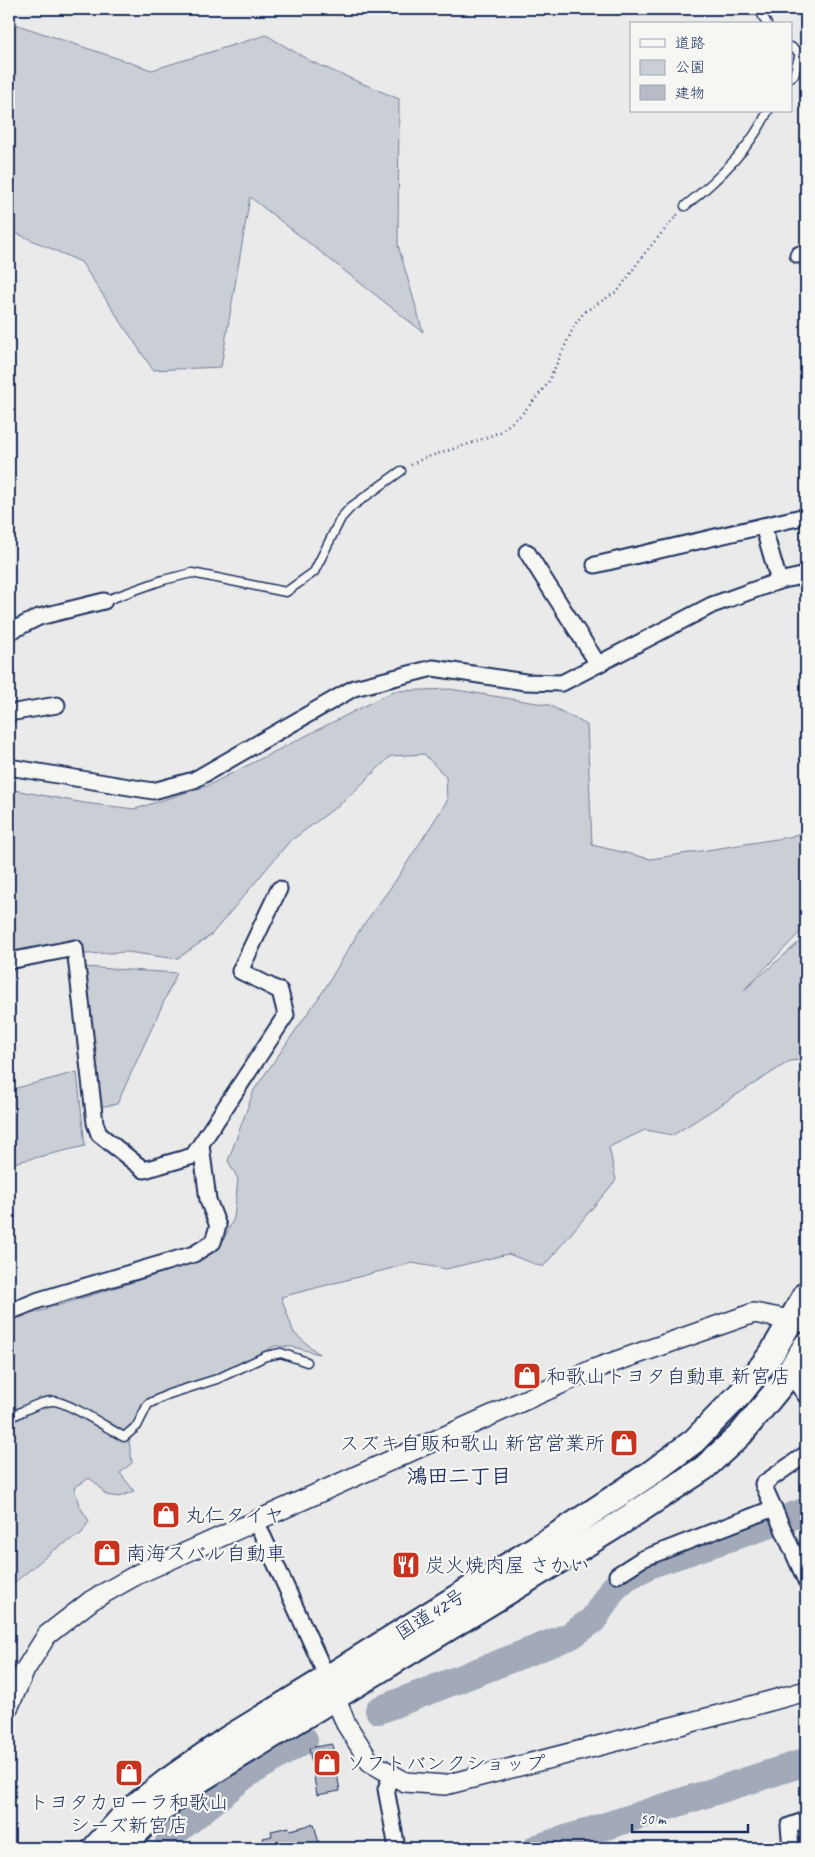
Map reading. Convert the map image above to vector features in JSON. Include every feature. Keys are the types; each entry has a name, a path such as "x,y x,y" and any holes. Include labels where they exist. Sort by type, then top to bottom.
{"highway":[{"name":"国道42号","path":"121,1848 149,1820 190,1786 331,1688 651,1473 694,1441 741,1393 799,1321 806,1294"},
{"name":"国道42号","path":"95,1848 126,1812 166,1781 227,1739 331,1688 611,1529 704,1468 740,1435 781,1385 806,1345"}],"street":[{"path":"595,565 806,516"},
{"path":"763,526 779,581"},
{"path":"527,552 598,664"},
{"path":"9,767 153,791 194,780 354,688 433,668 525,682 562,683 712,605 779,581 806,575"},
{"path":"9,632 39,617 104,601"},
{"path":"9,713 57,705"},
{"path":"9,961 75,948 95,1123 99,1134 144,1170 193,1156 286,1015 280,991 240,970 279,889"},
{"path":"9,1312 40,1300 194,1254 213,1242 218,1226 208,1200 201,1145"},
{"path":"9,1706 25,1670 47,1635 92,1600 138,1574 594,1369 754,1313 799,1321"},
{"path":"806,1454 763,1484 806,1581"},
{"path":"617,1576 642,1559 775,1509"},
{"path":"256,1521 346,1724 370,1762 406,1782 445,1785 806,1691"},
{"path":"392,1774 386,1789 397,1848"},
{"path":"791,1848 789,1826 806,1820"}],"lane":[{"path":"759,9 767,22"},
{"path":"792,76 803,51"},
{"path":"685,206 712,185 748,144 768,112"},
{"path":"104,601 163,580 192,573 286,592 314,572 341,518 351,507 401,471"},
{"path":"9,1418 40,1403 54,1400 65,1404 124,1437 137,1426 148,1404 169,1394 217,1379 252,1362 281,1353 307,1362"}],"path":[{"path":"401,471 424,458 472,444 500,432 522,414 547,385 574,326 584,312 618,291 644,254 685,206"}],"green space":[{"path":"9,22 152,70 266,35 312,62 399,99 398,245 423,332 250,197 221,367 153,370 81,262 9,230"},
{"path":"450,689 549,705 587,725 592,845 651,859 789,837 806,831 806,926 744,990 806,936 806,1059 790,1061 673,1135 645,1130 609,1147 616,1180 543,1267 508,1254 446,1269 412,1263 281,1297 294,1333 319,1354 293,1347 275,1346 220,1374 159,1397 142,1418 129,1441 132,1463 120,1473 134,1491 119,1497 106,1495 89,1478 74,1488 79,1505 89,1521 82,1533 54,1550 9,1587 9,1321 162,1273 221,1245 234,1218 238,1179 228,1161 254,1090 324,990 361,928 394,883 447,801 446,777 424,754 391,756 343,802 289,842 211,935 177,959 127,952 9,958 9,789 84,803 135,809 207,786 394,691"},
{"path":"82,967 177,973 117,1104 99,1107"},
{"path":"77,1072 85,1146 9,1164 9,1090"}],"building":[{"path":"332,1744 340,1791 317,1795 309,1748"},
{"path":"314,1824 320,1848 265,1848 263,1838 272,1836 271,1831 289,1827 290,1830"}],"waterway":[{"path":"379,1710 570,1636 593,1620 613,1589 626,1577 651,1564 806,1511"},
{"path":"168,1848 170,1836 244,1776 304,1740"},
{"path":"537,1848 806,1762"}],"place":[{"name":"和歌山トヨタ自動車 新宮店","path":"527,1376"},
{"name":"スズキ自販和歌山 新宮営業所","path":"624,1443"},
{"name":"丸仁タイヤ","path":"166,1515"},
{"name":"南海スバル自動車","path":"107,1553"},
{"name":"炭火焼肉屋 さかい","path":"406,1565"},
{"name":"ソフトバンクショップ","path":"327,1763"},
{"name":"トヨタカローラ和歌山 シーズ新宮店","path":"129,1773"}],"district":[{"name":"鴻田二丁目","path":"459,1476"}]}
